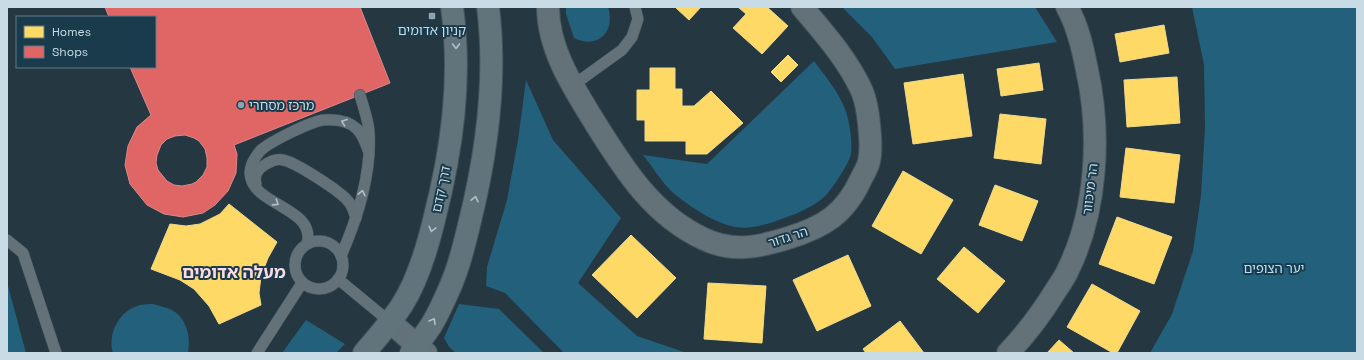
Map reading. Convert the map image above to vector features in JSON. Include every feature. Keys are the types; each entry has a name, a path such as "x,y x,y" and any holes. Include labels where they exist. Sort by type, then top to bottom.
{"main road":[{"name":"דרך קדם","path":"364,353 402,305 415,280 428,243 440,196 453,123 457,76 456,34 452,7"},
{"path":"418,350 447,294 462,253 475,203 488,127 492,77 491,31 488,7"}],"street":[{"name":"הר גדור","path":"548,7 548,19 557,51 572,86 620,163 645,195 672,220 704,240 728,248 751,248 804,233 829,220 847,204 869,161 871,141 868,113 863,93 850,69 829,38 802,7"},
{"name":"הר מיכוור","path":"1008,353 1023,337 1046,306 1068,270 1084,228 1092,184 1095,137 1092,91 1073,18 1066,7"},
{"path":"390,322 418,350"}],"lane":[{"path":"572,86 622,50 632,37 638,19 635,7"},
{"path":"341,256 356,218 367,171 369,130 360,95"},
{"path":"307,244 309,238 307,230 296,215 257,189 250,174 254,160 261,151 298,129 321,120 340,120 356,128 362,135 368,150"},
{"path":"257,189 255,181 256,175 261,168 276,160 294,163 340,193 350,202 356,218"},
{"path":"7,240 23,253 56,353"},
{"path":"315,241 321,241 336,249 341,256 343,264 342,272 338,280 332,285 318,290 310,288 302,283 297,277 294,264 296,256 307,244 315,241"},
{"path":"338,280 390,322"},
{"path":"257,353 302,283"}],"green space":[{"path":"566,7 608,7 610,16 607,31 603,36 591,42 574,38 566,14"},
{"path":"842,7 1035,7 1057,42 895,69 872,37"},
{"name":"יער הצופים","path":"1192,7 1357,7 1357,353 1150,353 1172,314 1193,251 1201,195 1205,127 1204,65"},
{"path":"814,61 835,90 845,109 850,131 851,154 850,159 834,185 822,199 809,207 796,214 759,226 745,228 723,224 699,212 671,191 643,155 707,164"},
{"path":"526,80 553,140 621,218 578,283 637,336 687,353 564,353 505,293 486,286 487,267 507,200 518,140"},
{"path":"7,282 26,353 7,353"},
{"path":"153,304 172,310 181,318 187,329 189,341 188,353 113,353 112,338 117,323 121,317 133,308"},
{"path":"459,304 499,309 544,353 456,353 449,347 444,338"},
{"path":"306,320 345,344 336,353 282,353"}],"building: Homes":[{"path":"675,7 701,7 689,20"},
{"path":"738,7 767,7 788,26 762,54 733,28 746,14"},
{"path":"1164,25 1169,53 1120,62 1115,34"},
{"path":"788,55 798,65 781,82 771,72"},
{"path":"1039,63 1043,90 1001,96 997,69"},
{"path":"650,68 675,68 675,89 682,89 682,106 694,106 711,91 743,123 707,154 686,154 686,141 645,141 645,120 637,120 637,90 650,90"},
{"path":"963,74 972,136 913,144 904,83"},
{"path":"1177,77 1180,123 1127,127 1124,80"},
{"path":"1000,114 1046,119 1041,164 994,158"},
{"path":"1126,148 1180,155 1174,203 1120,197"},
{"path":"903,171 953,200 921,254 872,226"},
{"path":"995,185 1038,201 1022,241 979,225"},
{"path":"229,204 277,242 268,258 261,276 259,293 261,305 219,324 209,306 194,289 180,280 151,269 170,224 186,226 200,224 220,214"},
{"path":"1117,217 1172,237 1154,284 1099,264"},
{"path":"631,235 676,278 637,318 592,275"},
{"path":"964,247 1005,281 978,313 937,279"},
{"path":"848,255 871,306 817,331 793,280"},
{"path":"708,283 766,286 762,343 704,339"},
{"path":"1092,284 1140,311 1117,353 1113,353 1067,327"},
{"path":"900,321 924,353 866,353 863,349"},
{"path":"1059,340 1074,353 1047,353"}],"building: Shops":[{"name":"מרכז מסחרי","path":"105,7 360,7 390,83 234,145 237,154 236,173 228,191 215,205 203,213 183,217 164,214 147,205 130,184 125,165 128,146 137,127 151,115 130,68 156,68 156,16 109,16","holes":["185,135 199,141 205,149 207,158 207,167 203,175 196,182 182,186 174,185 167,181 158,170 156,163 161,145 167,139 175,136"]}],"place":[{"name":"קניון אדומים","path":"432,16"},
{"name":"מרכז מסחרי","path":"241,105"}],"district":[{"name":"מעלה אדומים","path":"234,272"}]}
